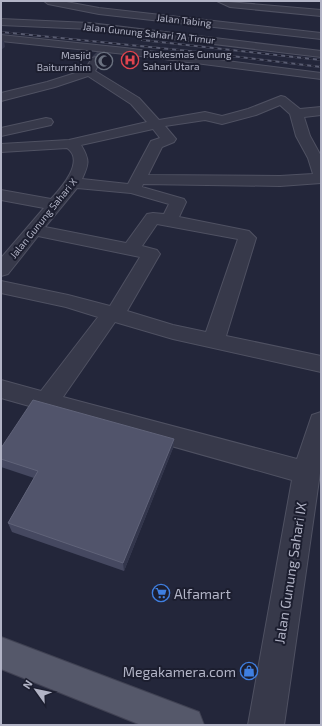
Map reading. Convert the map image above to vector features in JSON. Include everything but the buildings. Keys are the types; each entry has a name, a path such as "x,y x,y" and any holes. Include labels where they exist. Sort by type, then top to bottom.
{"main road":[{"path":"1,653 186,725"}],"street":[{"name":"Jalan Tabing","path":"48,1 86,9 321,36"},
{"path":"86,9 95,1"},
{"path":"221,1 230,4 321,13"},
{"path":"189,20 197,10"},
{"name":"Jalan Gunung Sahari 7A Timur","path":"1,22 90,26 321,54"},
{"path":"1,38 22,40 98,59 316,76"},
{"path":"11,48 22,40"},
{"path":"1,96 51,85 98,59"},
{"path":"98,59 169,140 156,144 137,184"},
{"path":"1,148 69,144 156,124 206,116 222,120 252,112 285,91 316,76"},
{"path":"285,91 296,112 303,136 315,158 321,175"},
{"path":"296,112 305,113 321,111"},
{"path":"1,132 46,122"},
{"name":"Jalan Gunung Sahari X","path":"1,270 73,183 80,165 80,158 75,147 69,144"},
{"path":"73,183 106,186 233,181 280,181 321,178"},
{"path":"137,184 178,202 169,220"},
{"path":"1,195 55,205"},
{"path":"131,250 153,218 243,235 246,237 241,259 214,340"},
{"path":"33,230 151,254 113,313 47,401"},
{"path":"1,287 68,301 113,313 173,332 321,364"},
{"path":"1,389 306,472"},
{"name":"Jalan Gunung Sahari IX","path":"266,725 306,472 321,422"}],"tunnel":[{"path":"96,60 102,54"}],"railway":[{"path":"1,32 199,52 321,67"},
{"path":"142,40 321,60"}],"place":[{"name":"Puskesmas Gunung Sahari Utara","path":"130,60"},
{"name":"Masjid Baiturrahim","path":"104,61"},
{"name":"Alfamart","path":"161,593"},
{"name":"Megakamera.com","path":"249,671"}]}
